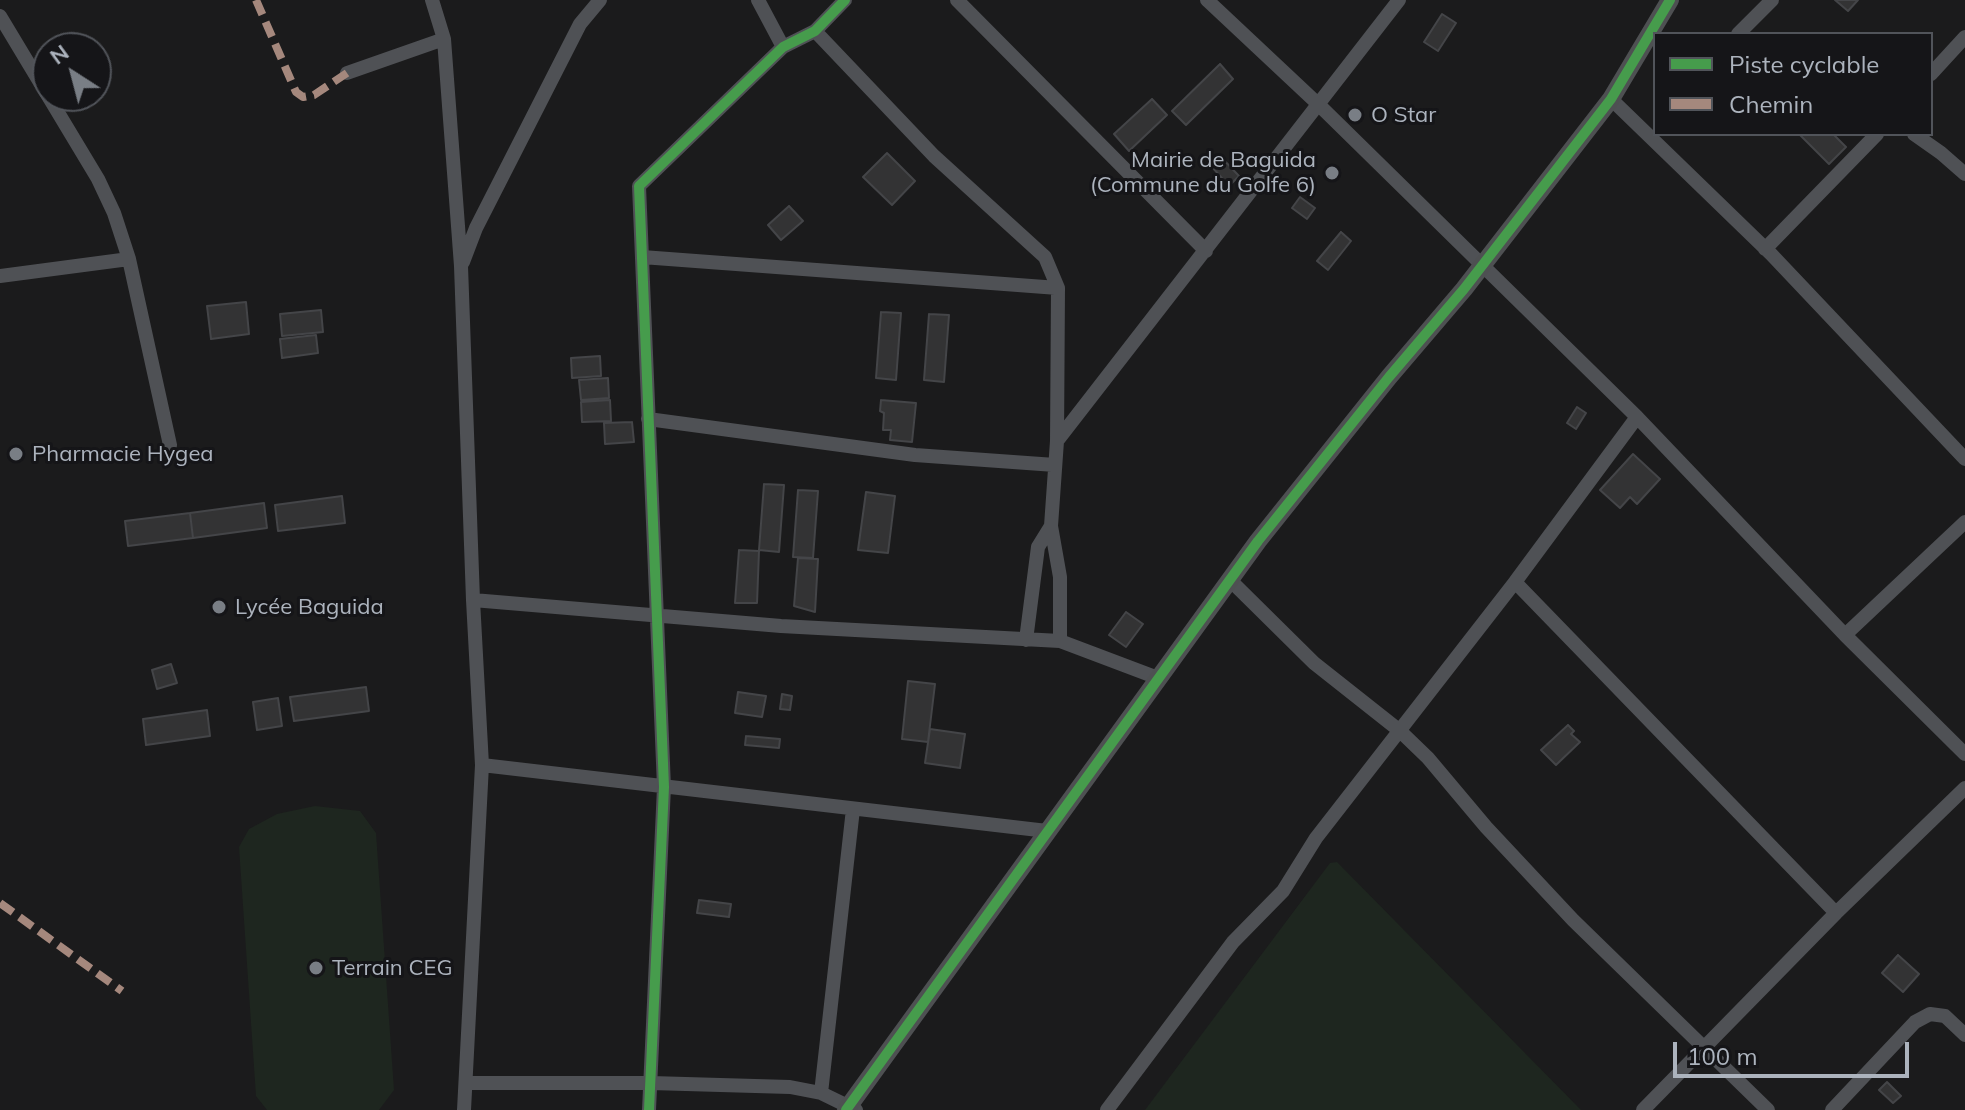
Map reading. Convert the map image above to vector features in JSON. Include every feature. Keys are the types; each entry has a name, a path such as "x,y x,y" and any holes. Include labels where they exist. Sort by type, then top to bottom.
{"street":[{"path":"432,0 444,39 461,266 482,765 464,1110"},
{"path":"461,266 482,216 580,24 600,0"},
{"path":"758,0 783,47"},
{"path":"649,1110 664,787 639,186 783,47 815,31 845,0"},
{"path":"957,0 1206,251"},
{"path":"1207,0 1319,105 1637,417 1845,635 1965,754"},
{"path":"1057,441 1399,0"},
{"path":"466,1083 790,1087 821,1093 850,1109 1229,579 1389,377 1482,266 1611,99 1670,0"},
{"path":"1740,32 1772,0"},
{"path":"0,16 98,179 114,213 129,259 170,445"},
{"path":"815,31 934,156 1045,257 1058,288 1057,441 1051,526 1060,577 1060,641"},
{"path":"1933,72 1965,37"},
{"path":"347,73 444,39"},
{"path":"1611,99 1650,128"},
{"path":"1658,136 1965,459"},
{"path":"1765,249 1875,136"},
{"path":"1917,136 1965,174"},
{"path":"642,257 1058,288"},
{"path":"0,276 129,259"},
{"path":"1107,1110 1233,942 1283,891 1316,838 1515,582 1637,417"},
{"path":"648,419 915,455 1055,465"},
{"path":"1845,635 1965,522"},
{"path":"1026,640 1038,547 1051,526"},
{"path":"1229,579 1321,670 1400,731 1428,758 1486,827 1573,920 1768,1110"},
{"path":"1515,582 1836,913"},
{"path":"473,600 781,626 1060,641 1158,678"},
{"path":"482,765 1047,831"},
{"path":"1643,1110 1836,913 1965,788"},
{"path":"821,1093 853,809"},
{"path":"1832,1110 1915,1022 1930,1014 1945,1016 1965,1035"}],"shaded area":[{"name":"Terrain CEG","path":"315,806 360,811 376,833 394,1090 379,1110 267,1110 256,1096 239,847 249,829 277,814"},
{"path":"1337,862 1581,1110 1145,1110 1330,863"}],"building":[{"path":"1835,0 1858,0 1848,11"},
{"path":"1442,14 1456,23 1438,51 1424,42"},
{"path":"1220,64 1233,79 1186,125 1172,111"},
{"path":"1152,99 1167,115 1129,151 1114,134"},
{"path":"1801,136 1835,136 1846,147 1829,164"},
{"path":"887,153 915,181 892,205 863,177"},
{"path":"1222,158 1239,176 1229,186 1212,167"},
{"path":"1300,197 1315,208 1307,219 1292,208"},
{"path":"789,206 803,221 781,240 768,225"},
{"path":"1341,232 1351,241 1328,270 1317,261"},
{"path":"246,302 249,334 211,339 207,306"},
{"path":"321,310 323,332 282,336 280,314"},
{"path":"881,312 901,313 896,380 876,378"},
{"path":"929,314 949,315 944,382 924,380"},
{"path":"316,335 318,353 282,358 280,339"},
{"path":"600,356 601,376 572,378 571,358"},
{"path":"608,378 609,398 581,400 579,380"},
{"path":"610,400 611,421 582,422 581,402"},
{"path":"881,400 916,403 912,442 890,440 891,430 883,430"},
{"path":"1577,407 1586,413 1576,429 1567,423"},
{"path":"632,422 634,442 605,444 604,423"},
{"path":"1633,454 1660,479 1637,504 1630,497 1620,508 1600,490"},
{"path":"764,484 784,485 779,552 759,550"},
{"path":"798,490 818,491 813,558 793,557"},
{"path":"866,492 895,496 888,553 858,550"},
{"path":"342,496 345,523 278,531 275,505"},
{"path":"264,503 267,528 193,538 190,513"},
{"path":"190,513 193,538 128,546 125,521"},
{"path":"739,550 759,551 757,603 735,603"},
{"path":"798,558 818,559 815,612 794,606"},
{"path":"1126,612 1143,624 1126,647 1109,635"},
{"path":"171,664 177,683 157,689 152,670"},
{"path":"908,681 935,684 928,742 902,739"},
{"path":"366,687 369,711 294,721 290,697"},
{"path":"738,692 766,696 762,717 735,713"},
{"path":"782,694 792,696 790,710 780,709"},
{"path":"278,698 282,726 257,730 253,702"},
{"path":"207,710 210,736 146,745 143,719"},
{"path":"1568,725 1574,731 1571,734 1580,742 1556,765 1541,750"},
{"path":"930,729 965,734 960,768 925,763"},
{"path":"746,736 780,739 779,748 745,745"},
{"path":"699,900 731,904 729,917 697,913"},
{"path":"1898,955 1919,974 1903,992 1882,973"},
{"path":"1887,1082 1901,1096 1893,1103 1879,1090"}],"marked path":[{"path":"256,0 296,92 303,97 314,95 347,73"},
{"path":"0,903 122,991"}],"cycle path":[{"path":"649,1110 664,787 639,186 783,47 815,31 845,0"},
{"path":"846,1110 1258,541 1464,289 1611,99 1670,0"}],"place":[{"name":"O Star","path":"1355,115"},
{"name":"Mairie de Baguida (Commune du Golfe 6)","path":"1332,173"},
{"name":"Pharmacie Hygea","path":"16,454"},
{"name":"Lycée Baguida","path":"219,607"},
{"name":"Terrain CEG","path":"316,968"}]}
